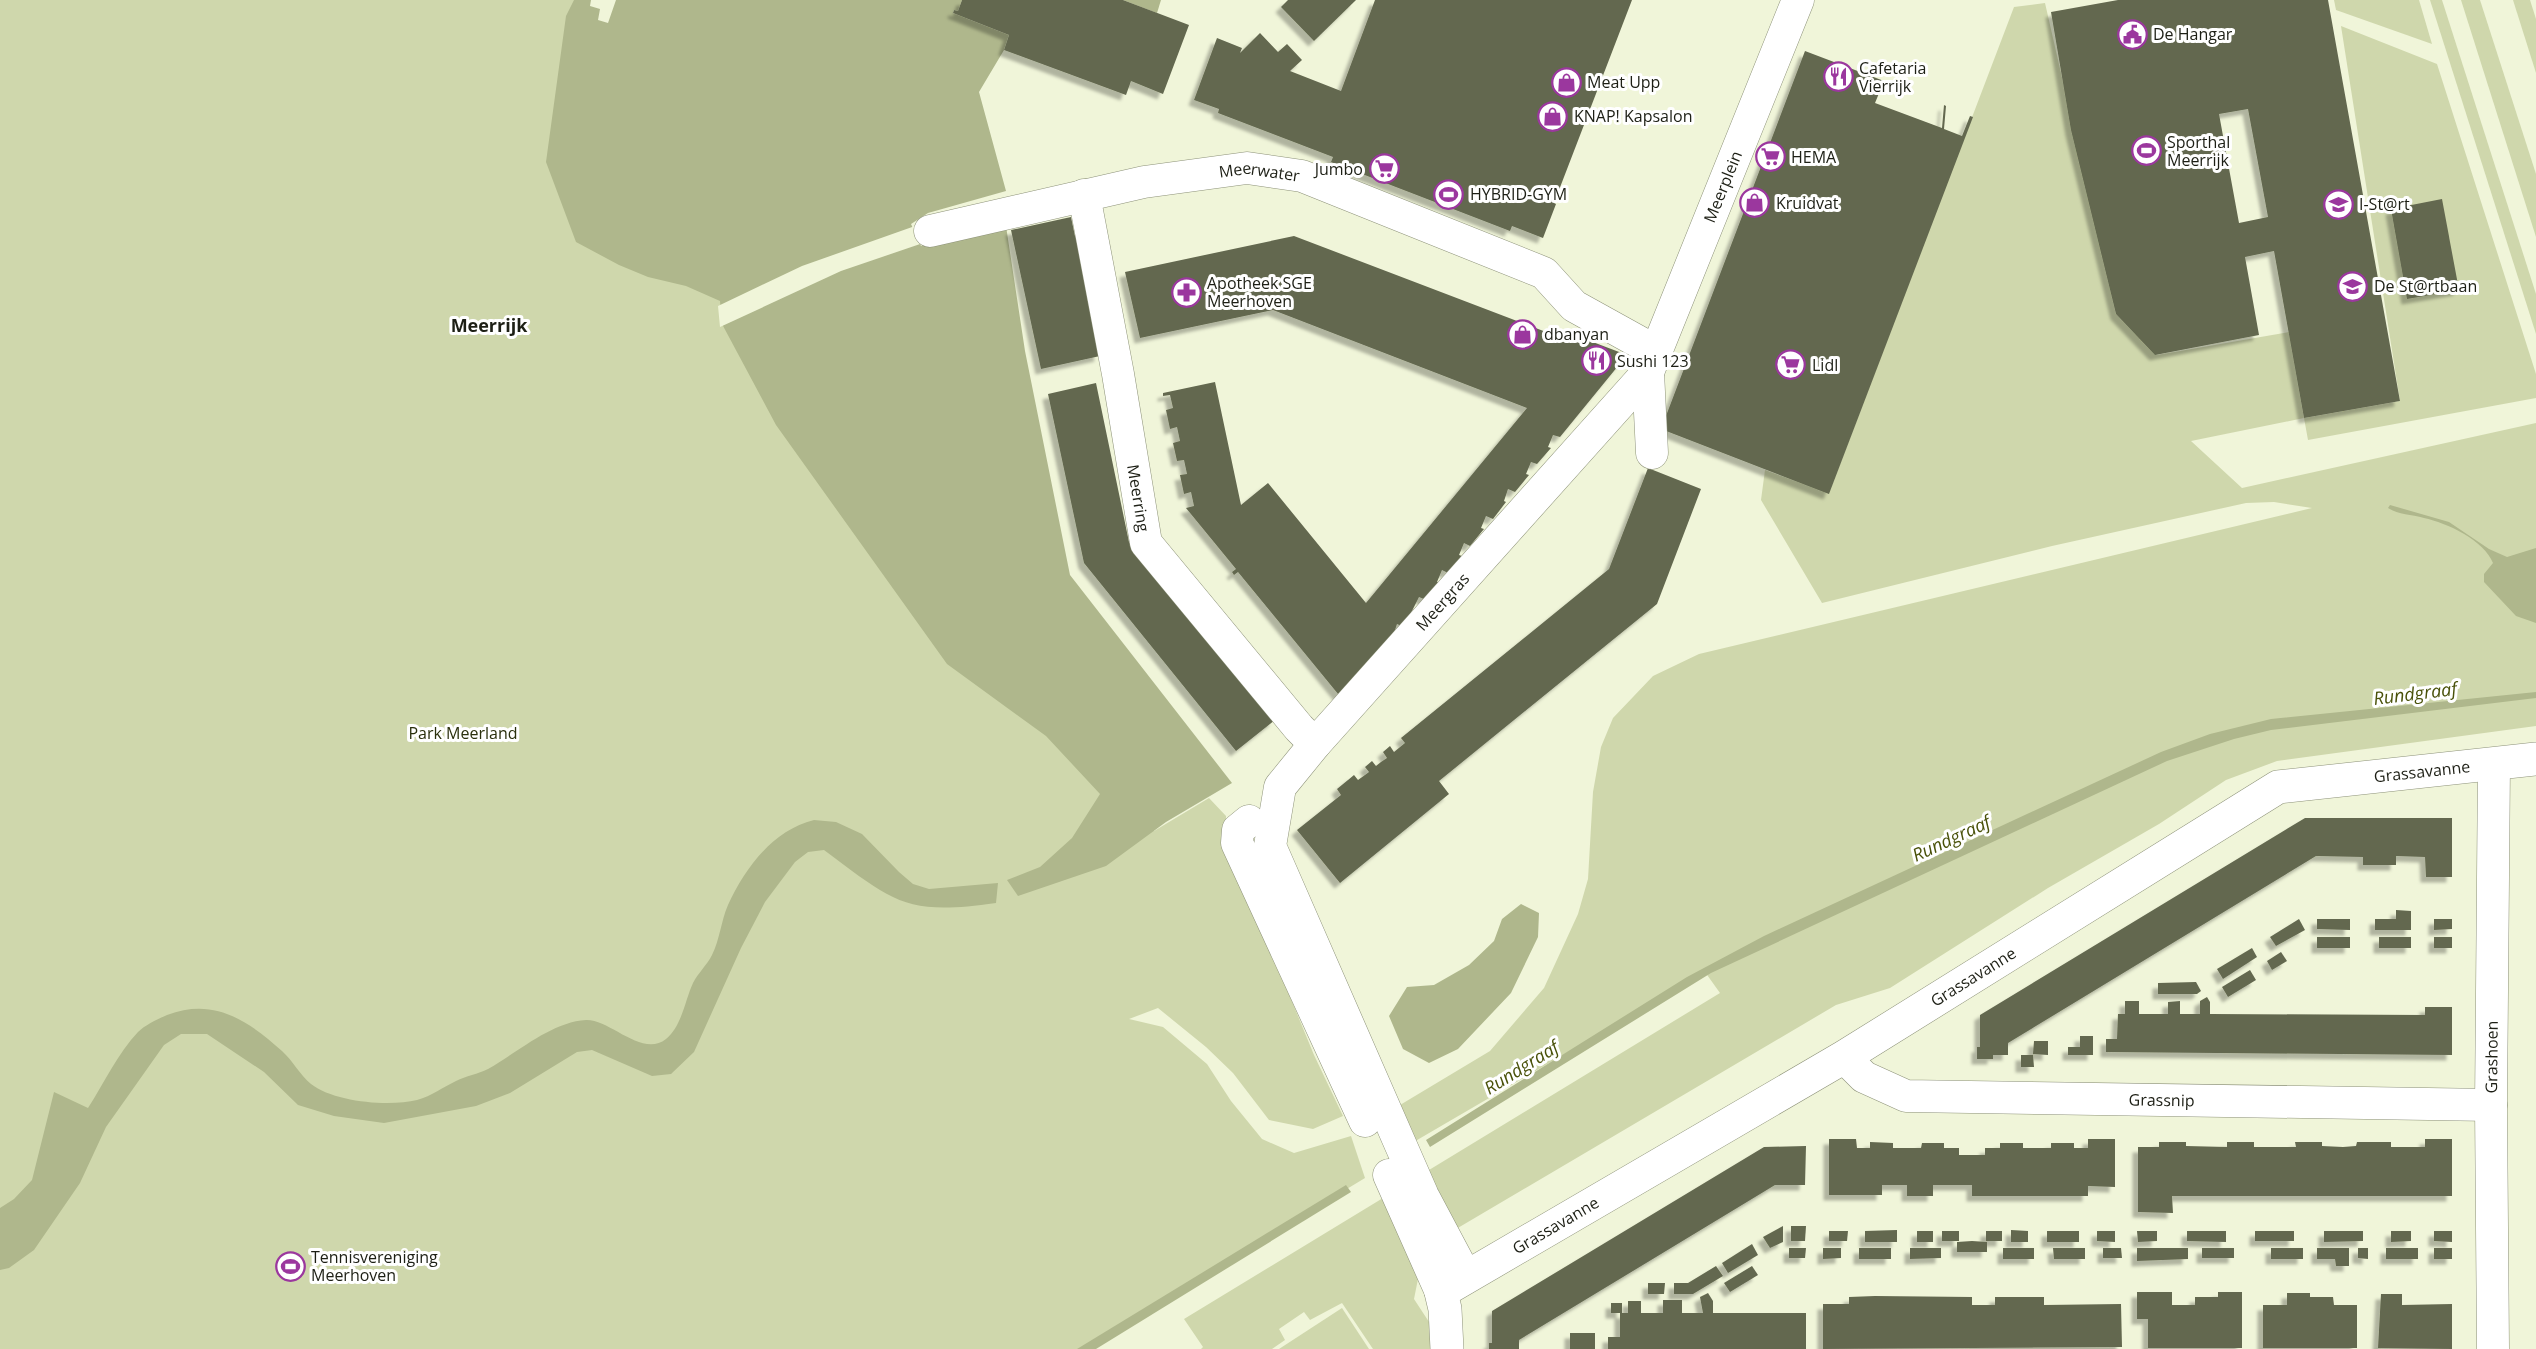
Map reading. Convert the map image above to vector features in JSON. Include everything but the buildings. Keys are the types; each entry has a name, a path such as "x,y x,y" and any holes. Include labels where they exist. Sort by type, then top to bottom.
{"street":[{"name":"Meerplein","path":"1653,362 1798,0"},
{"name":"Meerwater","path":"930,231 1144,182 1246,168 1302,176 1544,273 1574,306 1653,362"},
{"name":"Meerring","path":"1084,195 1118,374 1146,543 1314,744"},
{"path":"1652,453 1653,362"},
{"name":"Meergras","path":"1454,1284 1423,1196 1270,846 1280,787 1314,744 1653,362"},
{"name":"Grassavanne","path":"1454,1284 1844,1057 2278,787 2536,759"},
{"name":"Grashoen","path":"2493,1349 2491,1104 2494,764"},
{"path":"1249,821 1238,830 1237,843 1454,1284 1445,1309 1447,1349"},
{"name":"Grassnip","path":"1844,1057 1864,1077 1906,1096 2491,1104"}],"green space":[{"name":"Park Meerland","path":"0,0 842,0 830,80 1154,831 1209,798 1226,816 1226,841 1314,1055 1343,1116 1313,1129 1269,1120 1233,1073 1206,1047 1158,1008 1129,1019 1163,1027 1207,1064 1231,1101 1262,1139 1294,1153 1351,1136 1365,1178 1083,1349 0,1349"},
{"path":"2334,0 2419,0 2432,44 2336,10"},
{"path":"2430,0 2442,0 2536,294 2536,334"},
{"path":"2461,0 2480,0 2536,174 2536,237"},
{"path":"2513,0 2530,0 2536,19 2536,73"},
{"path":"2045,3 2116,314 2157,355 2289,332 2304,418 2191,441 2242,488 2536,423 2536,726 2277,761 2226,780 2159,824 2048,888 1890,988 1836,1005 1412,1255 1420,1269 1414,1299 1431,1325 1432,1349 1373,1349 1342,1303 1310,1320 1304,1312 1279,1329 1285,1340 1272,1349 1201,1349 1203,1347 1184,1319 1720,993 1705,972 1412,1143 1395,1108 1490,1051 1544,988 1578,914 1588,879 1593,792 1601,747 1613,718 1653,676 1699,654 2312,508 2274,502 2246,503 2052,546 1822,603 1761,500 1765,470 1829,493 2014,7"},
{"path":"2341,26 2437,64 2536,374 2536,398 2308,440 2304,418 2400,401"},
{"path":"1342,1308 1369,1349 1279,1349"}],"shaded area":[{"path":"574,0 962,0 958,11 954,10 953,13 1009,35 1004,50 979,92 1006,191 928,213 911,224 921,246 938,239 1006,226 1025,351 1070,575 1232,783 1166,822 1106,866 1018,896 1007,880 1040,867 1072,838 1100,794 1046,736 947,664 776,425 722,324 720,301 686,286 648,277 619,265 576,242 546,162 566,16"},
{"path":"1123,0 1161,0 1157,13"},
{"path":"2390,505 2449,522 2489,549 2507,557 2536,548 2536,623 2516,616 2484,582 2484,574 2493,563 2482,547 2464,534 2443,524 2392,510 2388,508"},
{"path":"2536,692 2536,698 2271,730 2234,739 2167,761 1711,973 1430,1147 1426,1140 1687,977 1764,936 2161,752 2210,734 2271,719"},
{"path":"814,820 836,822 862,834 913,884 929,889 998,883 996,903 941,908 920,906 885,893 824,850 808,852 795,862 765,902 741,948 694,1052 671,1074 652,1076 592,1050 577,1052 510,1093 476,1106 384,1123 334,1116 298,1105 264,1072 207,1034 181,1034 164,1045 106,1127 80,1183 34,1250 9,1268 0,1270 0,1208 14,1199 32,1180 54,1092 88,1108 124,1049 138,1032 152,1022 184,1010 215,1010 229,1015 243,1021 269,1040 286,1055 311,1084 321,1090 347,1099 377,1103 405,1102 428,1096 460,1079 488,1069 547,1032 573,1022 595,1021 636,1041 657,1044 666,1039 676,1027 693,983 715,949 728,905 752,864 762,852 786,832"},
{"path":"1521,904 1539,913 1538,937 1511,993 1458,1049 1429,1063 1403,1049 1389,1016 1407,987 1434,985 1469,965 1494,941 1502,919"},
{"path":"1346,1185 1351,1192 1096,1349 1077,1349"}],"pier":[{"path":"591,0 616,0 608,23 598,20 600,9 590,6"},
{"path":"915,226 923,242 926,242 841,271 720,327 718,306 802,266"}],"place":[{"name":"De Hangar","path":"2132,34"},
{"name":"Cafetaria Vierrijk","path":"1838,77"},
{"name":"Meat Upp","path":"1566,82"},
{"name":"KNAP! Kapsalon","path":"1553,116"},
{"name":"Sporthal Meerrijk","path":"2146,151"},
{"name":"HEMA","path":"1770,157"},
{"name":"Jumbo","path":"1384,169"},
{"name":"HYBRID-GYM","path":"1449,194"},
{"name":"Kruidvat","path":"1755,203"},
{"name":"I-St@rt","path":"2338,204"},
{"name":"De St@rtbaan","path":"2353,286"},
{"name":"Apotheek SGE Meerhoven","path":"1186,292"},
{"name":"dbanyan","path":"1523,334"},
{"name":"Sushi 123","path":"1596,361"},
{"name":"Lidl","path":"1791,365"},
{"name":"Tennisvereniging Meerhoven","path":"290,1266"}],"district":[{"name":"Meerrijk","path":"489,325"}],"water label":[{"name":"Rundgraaf","path":"2415,693"},
{"name":"Rundgraaf","path":"1951,838"},
{"name":"Rundgraaf","path":"1521,1067"}]}
